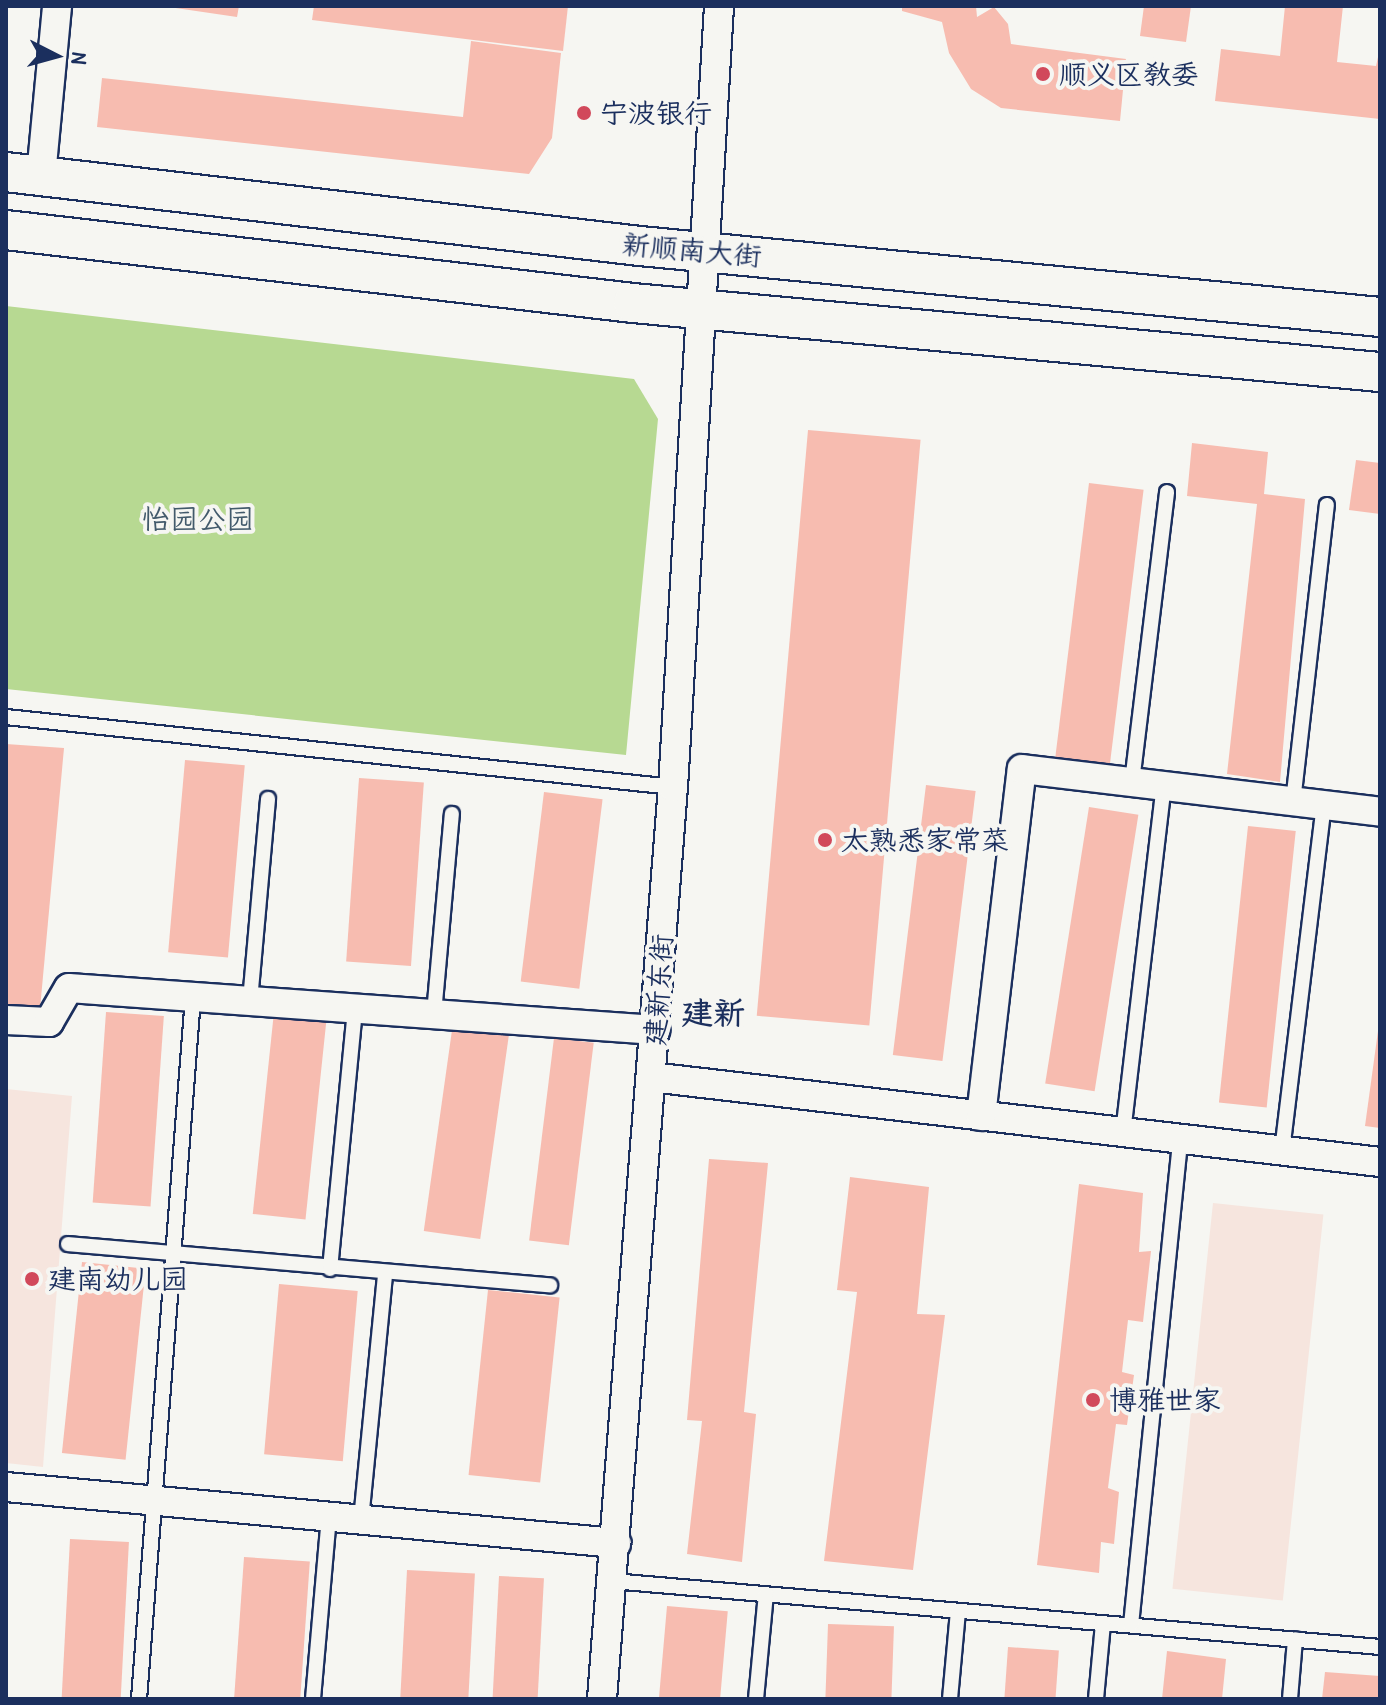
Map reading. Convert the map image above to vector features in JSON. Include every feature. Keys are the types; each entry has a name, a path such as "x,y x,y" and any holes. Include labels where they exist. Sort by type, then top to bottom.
{"main road":[{"name":"新顺南大街","path":"23,174 706,280 1380,372"},
{"name":"新顺南大街","path":"6,230 706,280 1380,317"}],"street":[{"path":"23,174 57,6"},
{"name":"建新东街","path":"602,1699 673,787 706,280 719,6"},
{"path":"981,1116 1022,769 1380,812"},
{"path":"6,1020 49,1022 69,988 655,1030"},
{"path":"651,1077 1380,1162"},
{"path":"6,1487 616,1543"}],"lane":[{"path":"1132,782 1167,492"},
{"path":"1293,802 1327,505"},
{"path":"6,717 673,787"},
{"path":"1123,1133 1164,786"},
{"path":"250,1001 268,799"},
{"path":"1282,1151 1324,806"},
{"path":"434,1014 452,814"},
{"path":"139,1699 193,997"},
{"path":"330,1269 355,1009"},
{"path":"1131,1625 1180,1139"},
{"path":"68,1244 385,1274 550,1285"},
{"path":"361,1520 385,1274"},
{"path":"313,1699 329,1517"},
{"path":"612,1581 1380,1647"},
{"path":"756,1699 766,1594"},
{"path":"950,1699 958,1611"},
{"path":"1096,1699 1103,1623"},
{"path":"1290,1699 1295,1639"}],"shaded area":[{"name":"建南幼儿园","path":"6,1089 72,1096 43,1467 6,1463"},
{"path":"1213,1203 1323,1215 1283,1600 1172,1589"}],"green space":[{"name":"怡园公园","path":"6,306 634,379 658,419 626,755 6,689"}],"building":[{"path":"162,6 239,6 237,17"},
{"path":"314,6 568,6 563,51 312,20"},
{"name":"顺义区教委","path":"902,6 976,6 977,17 994,7 1008,24 1011,44 1126,59 1120,121 1001,108 971,89 949,53 942,22 902,11"},
{"path":"1144,6 1191,6 1186,42 1140,36"},
{"path":"1285,6 1343,6 1337,62 1376,66 1380,48 1380,119 1215,101 1221,49 1280,56"},
{"path":"471,41 561,53 552,138 529,174 97,127 102,78 463,117"},
{"name":"太熟悉家常菜","path":"808,430 921,440 869,1026 757,1016"},
{"path":"1192,443 1268,452 1264,494 1305,499 1280,782 1227,774 1257,504 1187,496"},
{"path":"1356,460 1380,463 1380,514 1349,510"},
{"path":"1089,483 1144,490 1110,764 1055,757"},
{"path":"6,744 64,748 40,1009 6,1006"},
{"path":"185,760 245,765 228,957 168,952"},
{"path":"359,778 424,783 411,966 346,962"},
{"path":"926,785 976,791 942,1061 893,1055"},
{"path":"544,792 603,799 579,989 521,982"},
{"path":"1089,807 1138,815 1095,1091 1045,1084"},
{"path":"1248,826 1296,831 1267,1107 1219,1102"},
{"path":"106,1012 164,1016 151,1207 93,1203"},
{"path":"274,1012 327,1018 305,1219 253,1214"},
{"path":"453,1023 509,1031 480,1239 424,1231"},
{"path":"1380,1031 1380,1128 1365,1126"},
{"path":"554,1038 594,1043 569,1245 529,1240"},
{"path":"709,1159 768,1163 744,1412 756,1414 742,1562 687,1554 702,1421 687,1420"},
{"path":"850,1177 929,1187 917,1314 945,1315 913,1570 824,1561 857,1292 837,1290"},
{"name":"博雅世家","path":"1079,1184 1143,1193 1139,1252 1151,1251 1143,1322 1128,1320 1122,1372 1134,1375 1127,1425 1116,1424 1108,1488 1119,1492 1114,1544 1101,1542 1099,1573 1037,1565"},
{"path":"82,1262 146,1269 126,1460 62,1453"},
{"path":"279,1284 358,1291 343,1461 264,1454"},
{"path":"488,1290 560,1298 540,1483 469,1475"},
{"path":"70,1539 129,1542 121,1699 62,1699"},
{"path":"244,1557 310,1562 300,1699 234,1699"},
{"path":"407,1570 475,1574 468,1699 400,1699"},
{"path":"499,1576 544,1578 538,1699 493,1699"},
{"path":"667,1606 728,1611 720,1699 659,1699"},
{"path":"828,1624 894,1626 891,1699 825,1699"},
{"path":"1008,1647 1059,1651 1055,1699 1004,1699"},
{"path":"1167,1651 1226,1659 1222,1699 1162,1699"},
{"path":"1325,1672 1380,1676 1379,1699 1322,1699"}],"place":[{"name":"顺义区教委","path":"1043,74"},
{"name":"宁波银行","path":"584,113"},
{"name":"太熟悉家常菜","path":"825,840"},
{"name":"建南幼儿园","path":"32,1279"},
{"name":"博雅世家","path":"1093,1400"}],"district":[{"name":"建新","path":"713,1013"}]}
